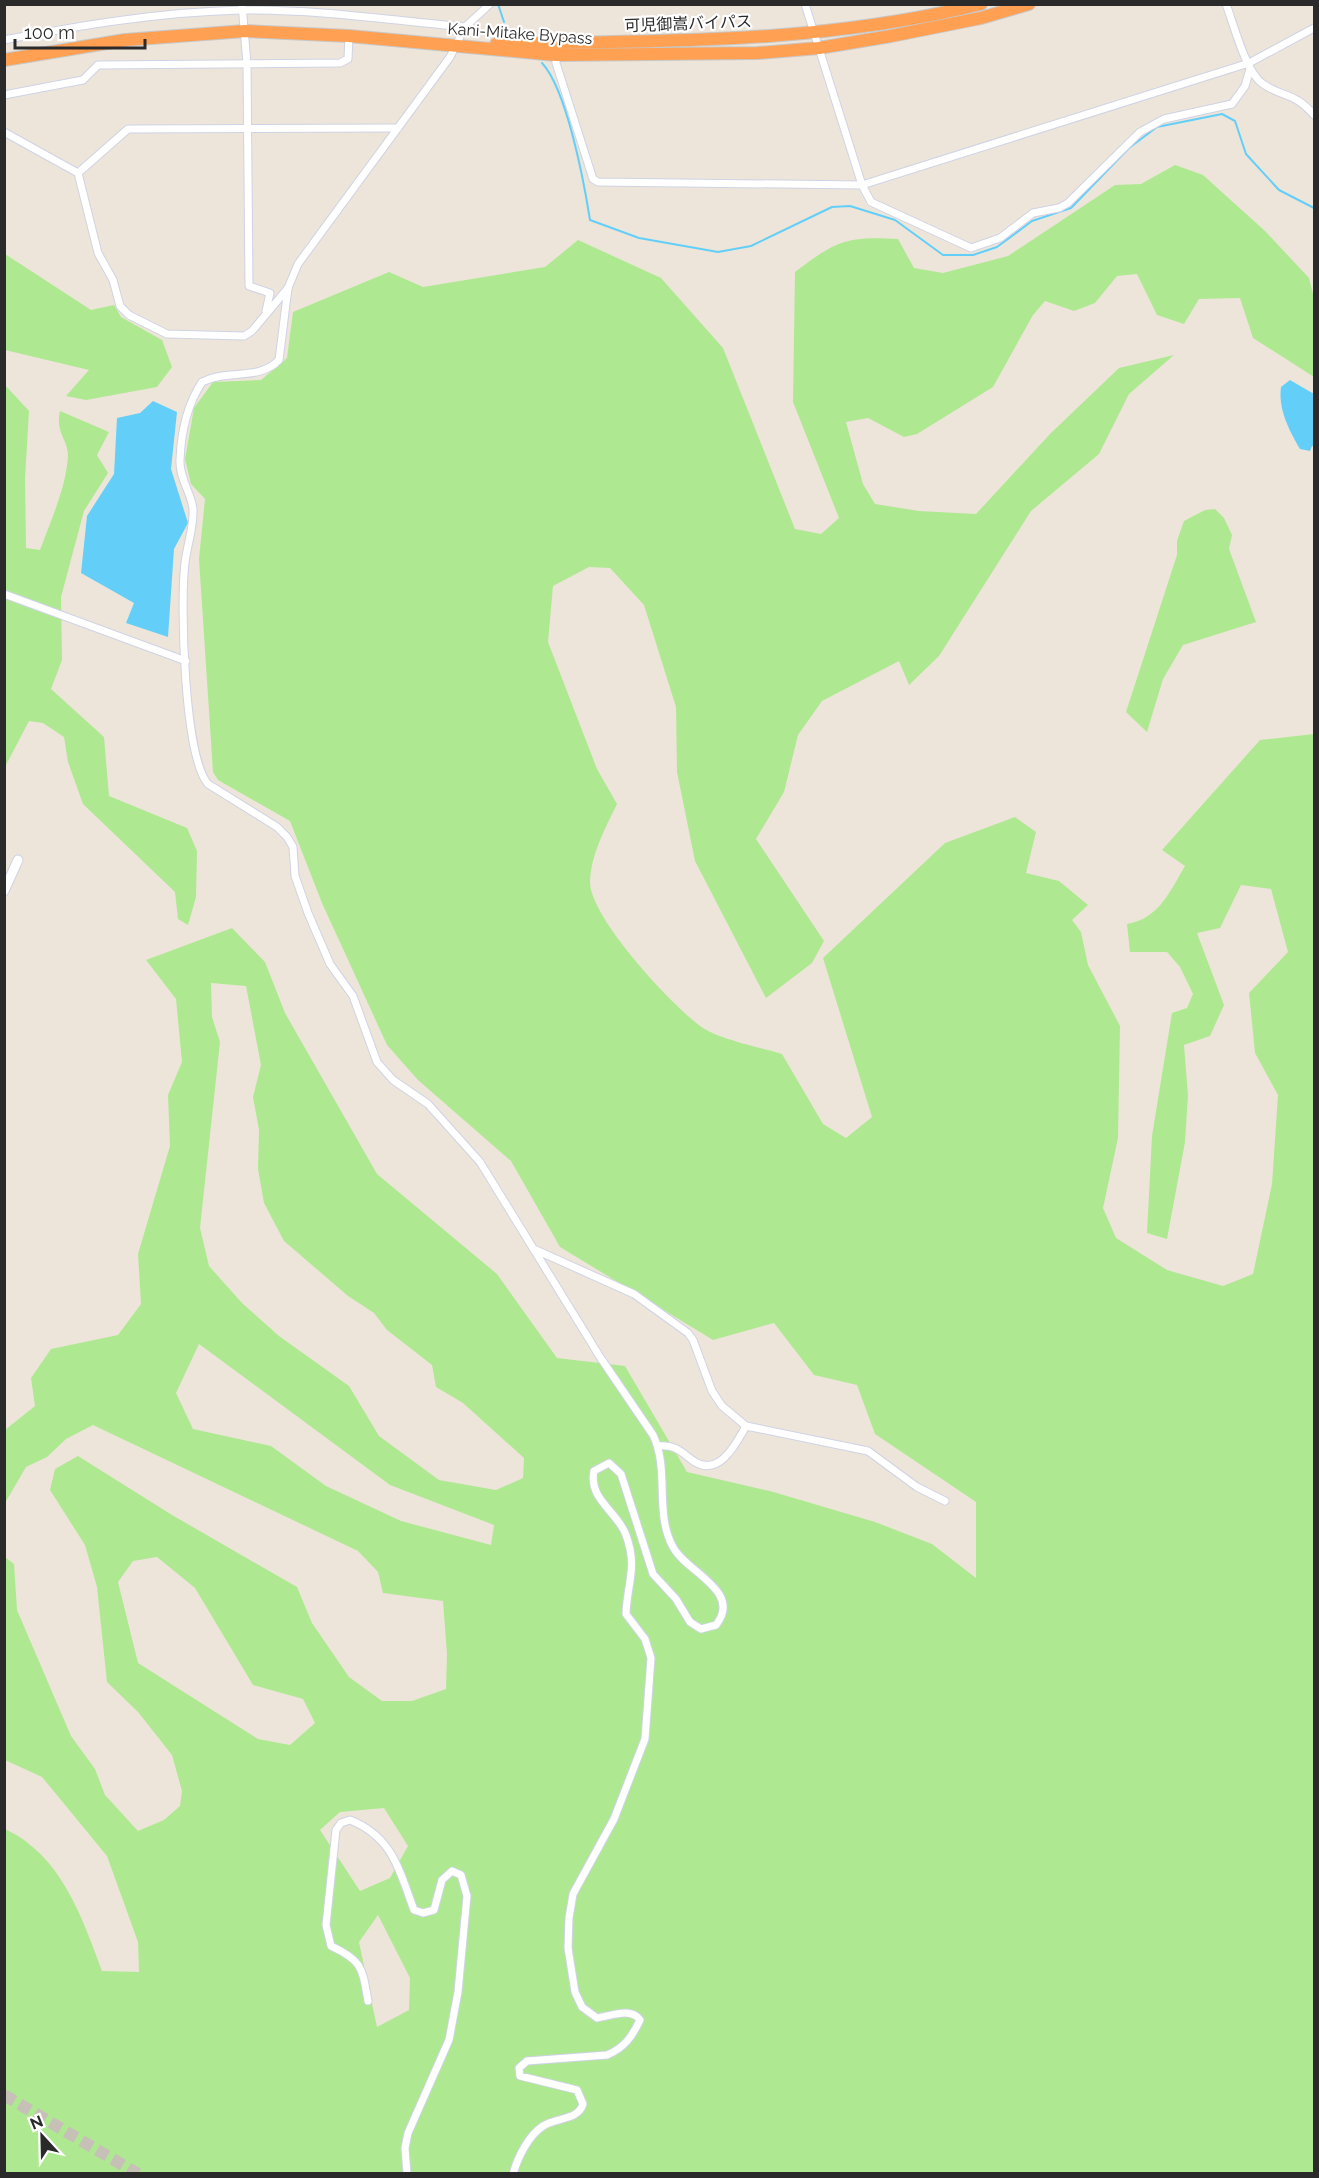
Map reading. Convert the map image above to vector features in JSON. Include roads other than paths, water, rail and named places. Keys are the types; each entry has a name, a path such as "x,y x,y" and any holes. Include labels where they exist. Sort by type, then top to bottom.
{"highway":[{"path":"814,34 941,14 981,4"},
{"name":"Kani-Mitake Bypass","path":"4,60 124,40 245,31 456,44 465,48 556,55 655,56 758,53 819,48 981,18 1029,4"},
{"name":"可児御嵩バイパス","path":"456,44 673,40 814,34"}],"street":[{"path":"4,132 78,173 98,253 113,280 120,306 129,315 167,334 244,336 252,331 266,311 288,288 308,248 450,57 465,27 490,4"},
{"path":"805,4 862,185 871,202 971,248 1000,238 1033,213 1059,208 1068,203 1140,132 1164,119 1232,104 1245,86 1250,66"},
{"path":"1226,4 1250,66 1262,84 1301,100 1314,115"},
{"path":"4,40 62,28 242,7 465,27"},
{"path":"242,7 247,64 249,286 270,293 266,311"},
{"path":"556,55 556,63 593,179 598,182 862,185 1250,66 1314,28"},
{"path":"4,95 83,80 98,65 340,63 348,59 349,36"},
{"path":"78,173 128,129 398,128"},
{"path":"288,288 279,360 271,369 261,372 223,375 202,382 186,417 180,461 193,509 184,576 186,661 193,746 201,776 208,784 277,827 287,837 293,847 295,876 308,913 330,964 353,996 377,1062 393,1080 428,1104 457,1134 490,1176 658,1446 663,1510 671,1545 680,1560 717,1589 721,1595 723,1613 716,1625 709,1629 701,1629 690,1622 676,1599 653,1574 621,1474 609,1463 598,1466 594,1471 593,1488 621,1524 633,1561 626,1614 645,1640 652,1665 643,1746 614,1819 573,1894 568,1948 571,1978 582,2007 597,2018 629,2012 640,2020 633,2036 619,2051 607,2055 527,2061 519,2068 520,2076 577,2090 583,2104 576,2114 542,2126 517,2160 513,2174"},
{"path":"4,594 186,661"},
{"path":"4,891 18,860"},
{"path":"536,1250 634,1294 688,1333 693,1340 712,1391 722,1406 746,1426 868,1451 917,1487 945,1501"},
{"path":"658,1446 675,1447 696,1463 711,1464 730,1454 746,1426"},
{"path":"368,2001 360,1964 351,1956 331,1946 326,1925 336,1830 341,1823 350,1820 368,1827 392,1851 414,1910 423,1913 434,1910 442,1880 452,1871 461,1875 467,1896 458,1992 449,2040 444,2057 408,2133 405,2148 407,2174"}],"water":[{"path":"1290,380 1314,394 1314,447 1312,446 1310,451 1300,449 1288,427 1283,411 1281,387"},
{"path":"153,401 177,412 171,469 188,523 174,549 168,637 126,623 134,603 81,573 87,516 114,474 117,418 140,413"}],"waterway":[{"path":"498,4 504,22"},
{"path":"542,63 551,76 567,115 579,161 590,220 639,238 718,252 751,246 832,207 850,206 895,220 943,255 973,255 997,247 1032,221 1071,208 1129,148 1157,127 1222,114 1235,121 1246,154 1279,190 1314,208"}],"tunnel":[{"path":"4,2095 138,2174"}]}
